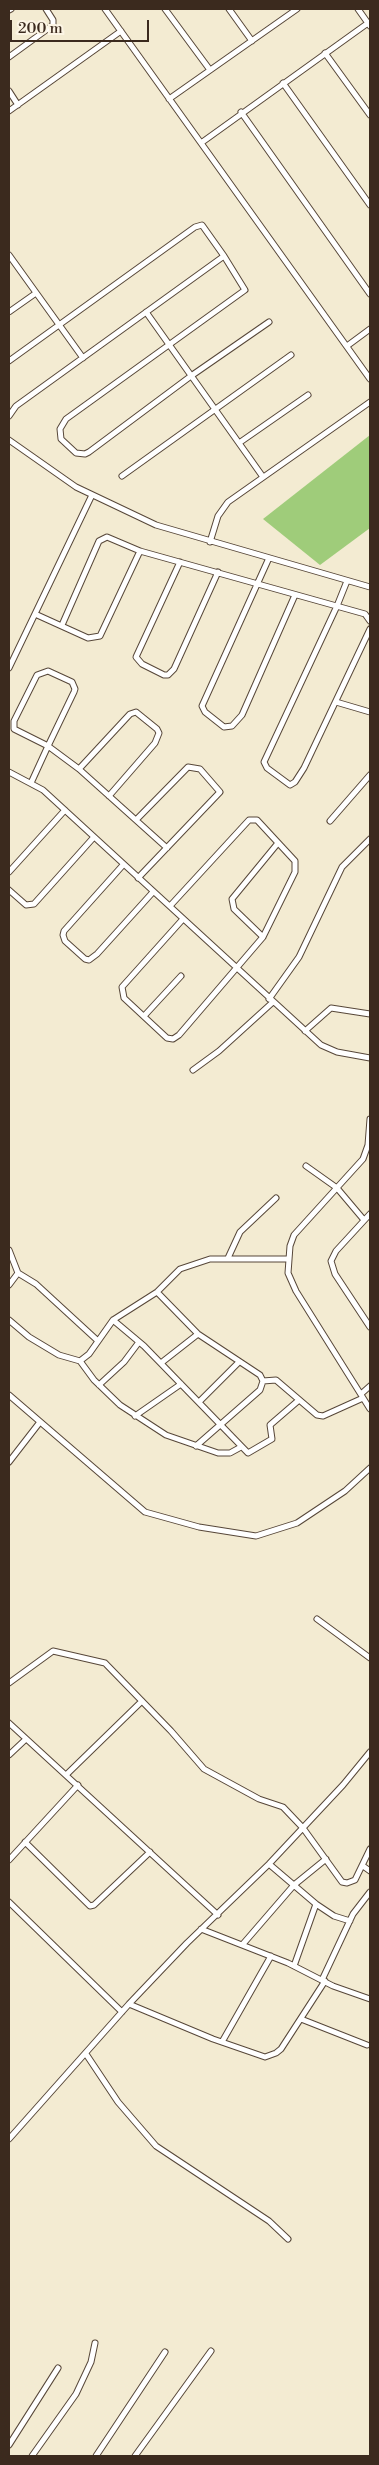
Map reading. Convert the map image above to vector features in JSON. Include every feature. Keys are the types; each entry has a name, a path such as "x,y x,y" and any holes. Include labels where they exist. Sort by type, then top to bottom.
{"street":[{"path":"9,57 53,25 53,20 46,9"},
{"path":"105,9 370,379"},
{"path":"165,9 210,70"},
{"path":"229,9 252,41"},
{"path":"169,99 294,9"},
{"path":"200,143 282,83 369,25 358,9"},
{"path":"9,111 122,31"},
{"path":"325,53 370,116"},
{"path":"282,83 370,204"},
{"path":"9,91 18,105"},
{"path":"241,112 370,294"},
{"path":"9,361 199,226 204,227 244,290 66,420 60,429 61,439 76,453 85,454 89,452 191,376 269,322"},
{"path":"9,255 11,262 83,358"},
{"path":"9,416 16,406 224,256"},
{"path":"9,312 36,293"},
{"path":"146,312 263,477"},
{"path":"347,346 370,329"},
{"path":"122,476 291,355"},
{"path":"239,443 308,395"},
{"path":"210,542 224,506 370,402"},
{"path":"9,440 76,487 156,525 370,587"},
{"path":"9,668 92,495"},
{"path":"62,625 103,538 113,538 140,551 365,614 370,621"},
{"path":"35,614 88,638 100,636 140,551"},
{"path":"269,558 202,706 205,712 224,727 232,726 242,715 295,595"},
{"path":"180,562 137,654 142,664 164,675 168,675 174,669 218,572"},
{"path":"347,581 338,606 264,762 267,768 290,785 295,782 304,768 370,629"},
{"path":"9,650 16,654"},
{"path":"31,782 48,746 75,689 72,682 44,670 37,675 13,725 16,732 48,746 79,769 167,848"},
{"path":"336,702 370,712"},
{"path":"79,769 130,714 136,712 157,729 159,733 155,743 109,796"},
{"path":"136,820 184,770 192,766 200,769 218,789 219,794 138,878"},
{"path":"9,772 31,782 65,810 305,1032 327,1049 370,1058"},
{"path":"330,821 370,775"},
{"path":"9,872 65,810"},
{"path":"170,906 244,823 253,819 257,820 295,861 296,868 263,937 179,1035 167,1038 145,1015 124,998 122,987 183,919"},
{"path":"9,890 26,905 34,904 94,837"},
{"path":"193,1070 219,1051 272,1000 299,957 342,867 370,839"},
{"path":"263,937 234,910 232,899 278,843"},
{"path":"124,865 62,935 65,941 85,960 89,960 97,954 153,892"},
{"path":"145,1015 181,976"},
{"path":"305,1032 331,1008 370,1014"},
{"path":"370,1119 366,1153 358,1166 294,1235 290,1246 289,1259 290,1280 370,1409"},
{"path":"306,1166 337,1188 364,1220"},
{"path":"228,1258 240,1232 276,1198"},
{"path":"370,1214 336,1251 331,1261 335,1274 370,1327"},
{"path":"9,1250 18,1273 36,1284 98,1342"},
{"path":"80,1361 85,1358 114,1320 157,1292 180,1269 203,1261 228,1258 289,1259"},
{"path":"9,1285 18,1273"},
{"path":"157,1292 198,1334 260,1375 263,1381 260,1390 219,1423 196,1446"},
{"path":"9,1320 29,1337 59,1355 80,1361 120,1405 166,1435 218,1453 230,1452 241,1447"},
{"path":"114,1320 140,1342 241,1447 251,1453 272,1439 270,1424 299,1400"},
{"path":"161,1363 198,1334"},
{"path":"99,1384 124,1362 140,1342"},
{"path":"198,1402 239,1362"},
{"path":"263,1381 276,1380 317,1415 323,1416 362,1396 370,1386"},
{"path":"135,1416 180,1384"},
{"path":"9,1395 57,1434 146,1512 240,1535 261,1535 297,1523 345,1491 370,1468"},
{"path":"9,1462 40,1422"},
{"path":"317,1619 370,1658"},
{"path":"9,1683 46,1654 56,1650 105,1663 204,1769 259,1799 283,1807 303,1828 342,1882 346,1883 355,1880 370,1849"},
{"path":"66,1775 142,1701"},
{"path":"9,1722 218,1915"},
{"path":"9,1755 26,1739"},
{"path":"9,2139 129,2004 201,1929 218,1915 269,1864 370,1752"},
{"path":"9,1860 78,1785"},
{"path":"25,1842 90,1906 94,1905 150,1852"},
{"path":"243,1944 294,1885 326,1859"},
{"path":"269,1864 316,1904 334,1916 350,1921"},
{"path":"363,1866 370,1871"},
{"path":"129,2004 222,2042 265,2057 271,2056 281,2049 301,2019 323,1981 350,1921 361,1902 370,1892"},
{"path":"9,1902 122,2012"},
{"path":"294,1966 316,1904"},
{"path":"201,1929 243,1944 323,1981 370,1999"},
{"path":"222,2042 271,1956"},
{"path":"301,2019 367,2045"},
{"path":"86,2054 118,2102 156,2146 269,2221 288,2239"},
{"path":"32,2456 76,2394 91,2362 95,2343"},
{"path":"135,2456 211,2351"},
{"path":"96,2456 166,2352"},
{"path":"9,2445 58,2368"}],"green space":[{"path":"370,435 370,528 320,565 263,519"}]}
